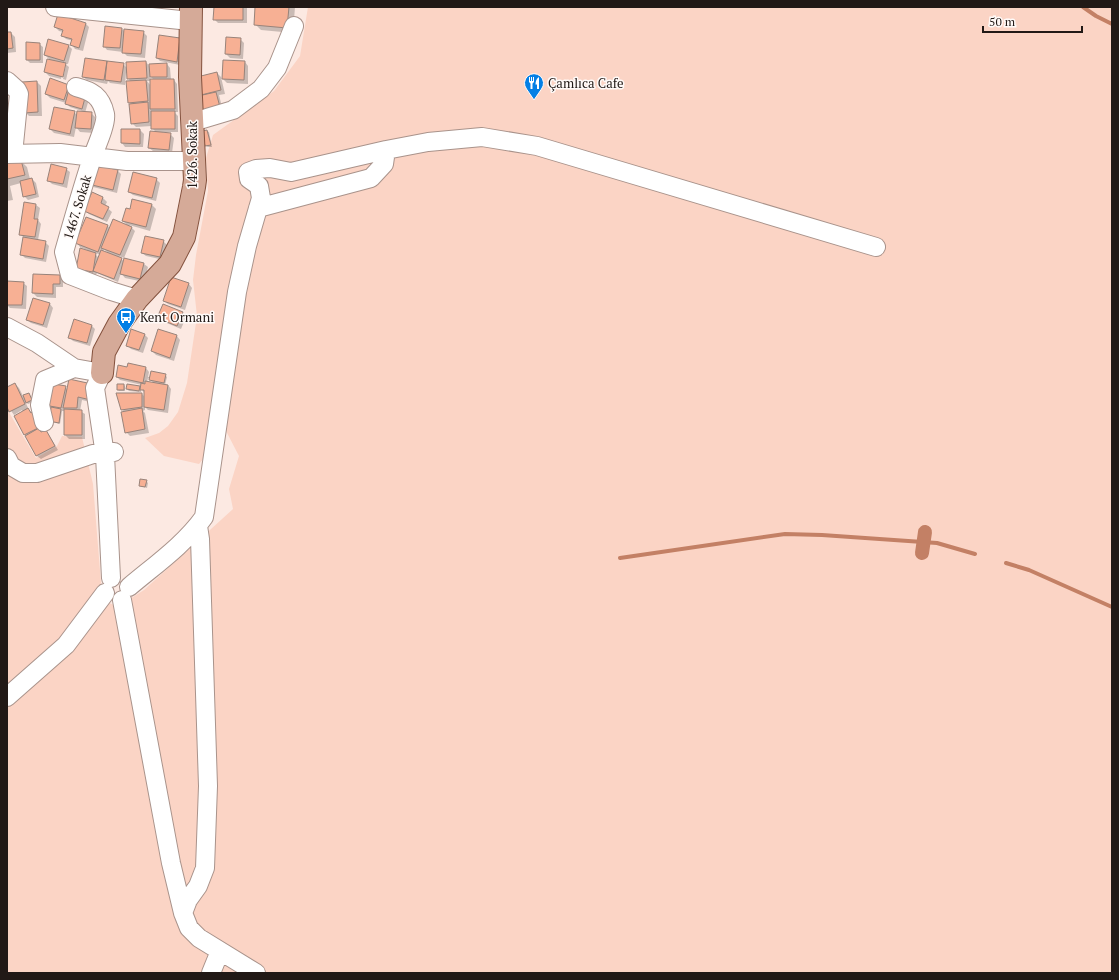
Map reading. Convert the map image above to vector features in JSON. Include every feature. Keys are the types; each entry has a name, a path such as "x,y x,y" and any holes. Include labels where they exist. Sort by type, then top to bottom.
{"main road":[{"name":"1426. Sokak","path":"102,373 104,352 119,324 137,299 170,264 184,236 194,187 193,122 190,77 190,14"}],"street":[{"path":"55,7 190,14"},
{"path":"193,122 233,110 261,89 277,68 294,26"},
{"path":"7,81 17,90 19,94 10,154 60,153 126,161 194,161"},
{"name":"1467. Sokak","path":"76,87 97,95 106,115 64,252 67,265 70,275 111,291 137,299"},
{"path":"7,697 66,644 118,587 172,551 198,526 204,517 236,292 261,198 259,186 248,179 248,172 256,169 270,168 291,172 428,142 482,137 537,146 876,248"},
{"path":"258,208 371,178 384,164 386,150"},
{"path":"7,326 37,343 74,368 102,373 95,388 109,453 118,587 174,877 183,913 189,928 199,938 256,973"},
{"path":"44,422 40,405 45,380 74,368"},
{"path":"7,458 11,466 23,473 37,473 92,454 109,453"},
{"path":"183,913 188,900 198,886 205,868 208,786 198,526"},
{"path":"211,973 220,950"}],"shaded area":[{"path":"308,7 1112,7 1112,973 7,973 7,409 36,458 57,446 62,436 82,437 93,484 101,583 97,596 117,607 144,590 233,509 229,489 239,456 226,431 199,464 164,456 145,438 159,433 168,426 178,412 187,383 197,316 193,280 208,191 206,158 213,135 274,91 300,56"}],"building":[{"path":"214,7 243,7 243,20 213,20"},
{"path":"255,7 289,7 287,28 254,25"},
{"path":"58,14 86,23 79,48 70,45 72,39 61,36 63,30 54,27"},
{"path":"105,26 122,28 120,48 103,47"},
{"path":"124,29 144,31 141,54 122,53"},
{"path":"7,32 11,32 13,48 7,49"},
{"path":"159,35 180,38 177,62 156,58"},
{"path":"226,37 241,38 240,55 225,54"},
{"path":"48,39 69,45 64,61 44,55"},
{"path":"26,42 40,43 40,60 26,60"},
{"path":"85,58 107,61 104,80 82,77"},
{"path":"47,59 66,63 63,77 44,72"},
{"path":"223,60 245,61 244,80 222,79"},
{"path":"107,61 124,63 121,82 105,80"},
{"path":"146,61 147,78 127,79 126,62"},
{"path":"167,63 167,77 150,77 149,64"},
{"path":"217,72 221,90 201,95 197,77"},
{"path":"50,78 69,85 64,100 45,94"},
{"path":"150,79 174,79 175,109 150,109"},
{"path":"146,80 148,101 128,103 126,81"},
{"path":"37,81 38,112 24,113 22,82"},
{"path":"69,89 86,94 82,109 65,104"},
{"path":"216,92 221,111 203,115 198,96"},
{"path":"148,102 149,122 131,124 129,104"},
{"path":"54,107 75,111 70,134 49,129"},
{"path":"77,111 92,112 91,129 75,128"},
{"path":"151,111 175,111 175,129 151,129"},
{"path":"121,129 140,129 140,144 121,143"},
{"path":"207,130 211,145 205,146 202,131"},
{"path":"150,131 171,133 169,150 148,148"},
{"path":"21,160 25,175 7,179 7,163"},
{"path":"51,164 67,168 63,184 47,181"},
{"path":"93,164 118,170 113,190 88,184"},
{"path":"133,172 157,178 152,198 128,192"},
{"path":"32,178 36,194 23,197 20,181"},
{"path":"92,192 103,197 101,203 109,207 103,219 84,211"},
{"path":"132,199 152,204 146,227 122,221 126,208 130,209"},
{"path":"24,202 36,204 34,219 38,219 35,237 19,235"},
{"path":"86,217 108,225 98,252 75,243"},
{"path":"113,219 132,227 120,255 101,248"},
{"path":"145,236 164,240 160,257 141,253"},
{"path":"23,237 46,241 43,259 20,255"},
{"path":"80,248 96,253 93,272 76,269"},
{"path":"101,250 122,258 114,279 93,271"},
{"path":"124,258 144,263 140,279 120,274"},
{"path":"33,274 60,275 60,284 53,284 53,294 32,293"},
{"path":"171,277 189,283 181,307 163,301"},
{"path":"7,281 24,282 22,305 7,305"},
{"path":"33,298 50,303 43,325 26,320"},
{"path":"163,304 183,312 177,326 157,318"},
{"path":"74,319 92,325 87,343 68,338"},
{"path":"131,329 145,334 139,350 126,346"},
{"path":"158,329 177,335 170,358 151,351"},
{"path":"128,363 146,367 143,383 116,377 118,365 127,367"},
{"path":"151,371 166,374 164,383 149,380"},
{"path":"69,379 92,384 95,401 78,397 77,408 63,408"},
{"path":"145,381 168,385 164,410 144,407 144,390 140,390 141,383 145,384"},
{"path":"15,383 25,404 9,412 7,407 7,387"},
{"path":"48,383 66,386 61,408 44,405"},
{"path":"117,384 124,384 124,390 117,390"},
{"path":"127,384 140,386 139,391 126,389"},
{"path":"29,393 32,400 26,403 23,395"},
{"path":"116,393 142,393 142,407 121,410"},
{"path":"51,407 61,409 59,423 49,421"},
{"path":"28,408 31,413 34,411 38,428 24,435 14,416"},
{"path":"142,408 145,429 125,433 121,412"},
{"path":"64,409 82,410 82,435 64,435"},
{"path":"39,428 41,432 46,430 55,446 36,456 25,436"},
{"path":"140,479 147,480 145,487 139,486"}],"waterway":[{"path":"1083,7 1112,24"},
{"path":"922,553 925,532"},
{"path":"620,558 785,534 937,543 975,554"},
{"path":"1006,563 1029,570 1112,607"}],"place":[{"name":"Çamlıca Cafe","path":"534,100"},
{"name":"Kent Ormani","path":"126,334"}]}
